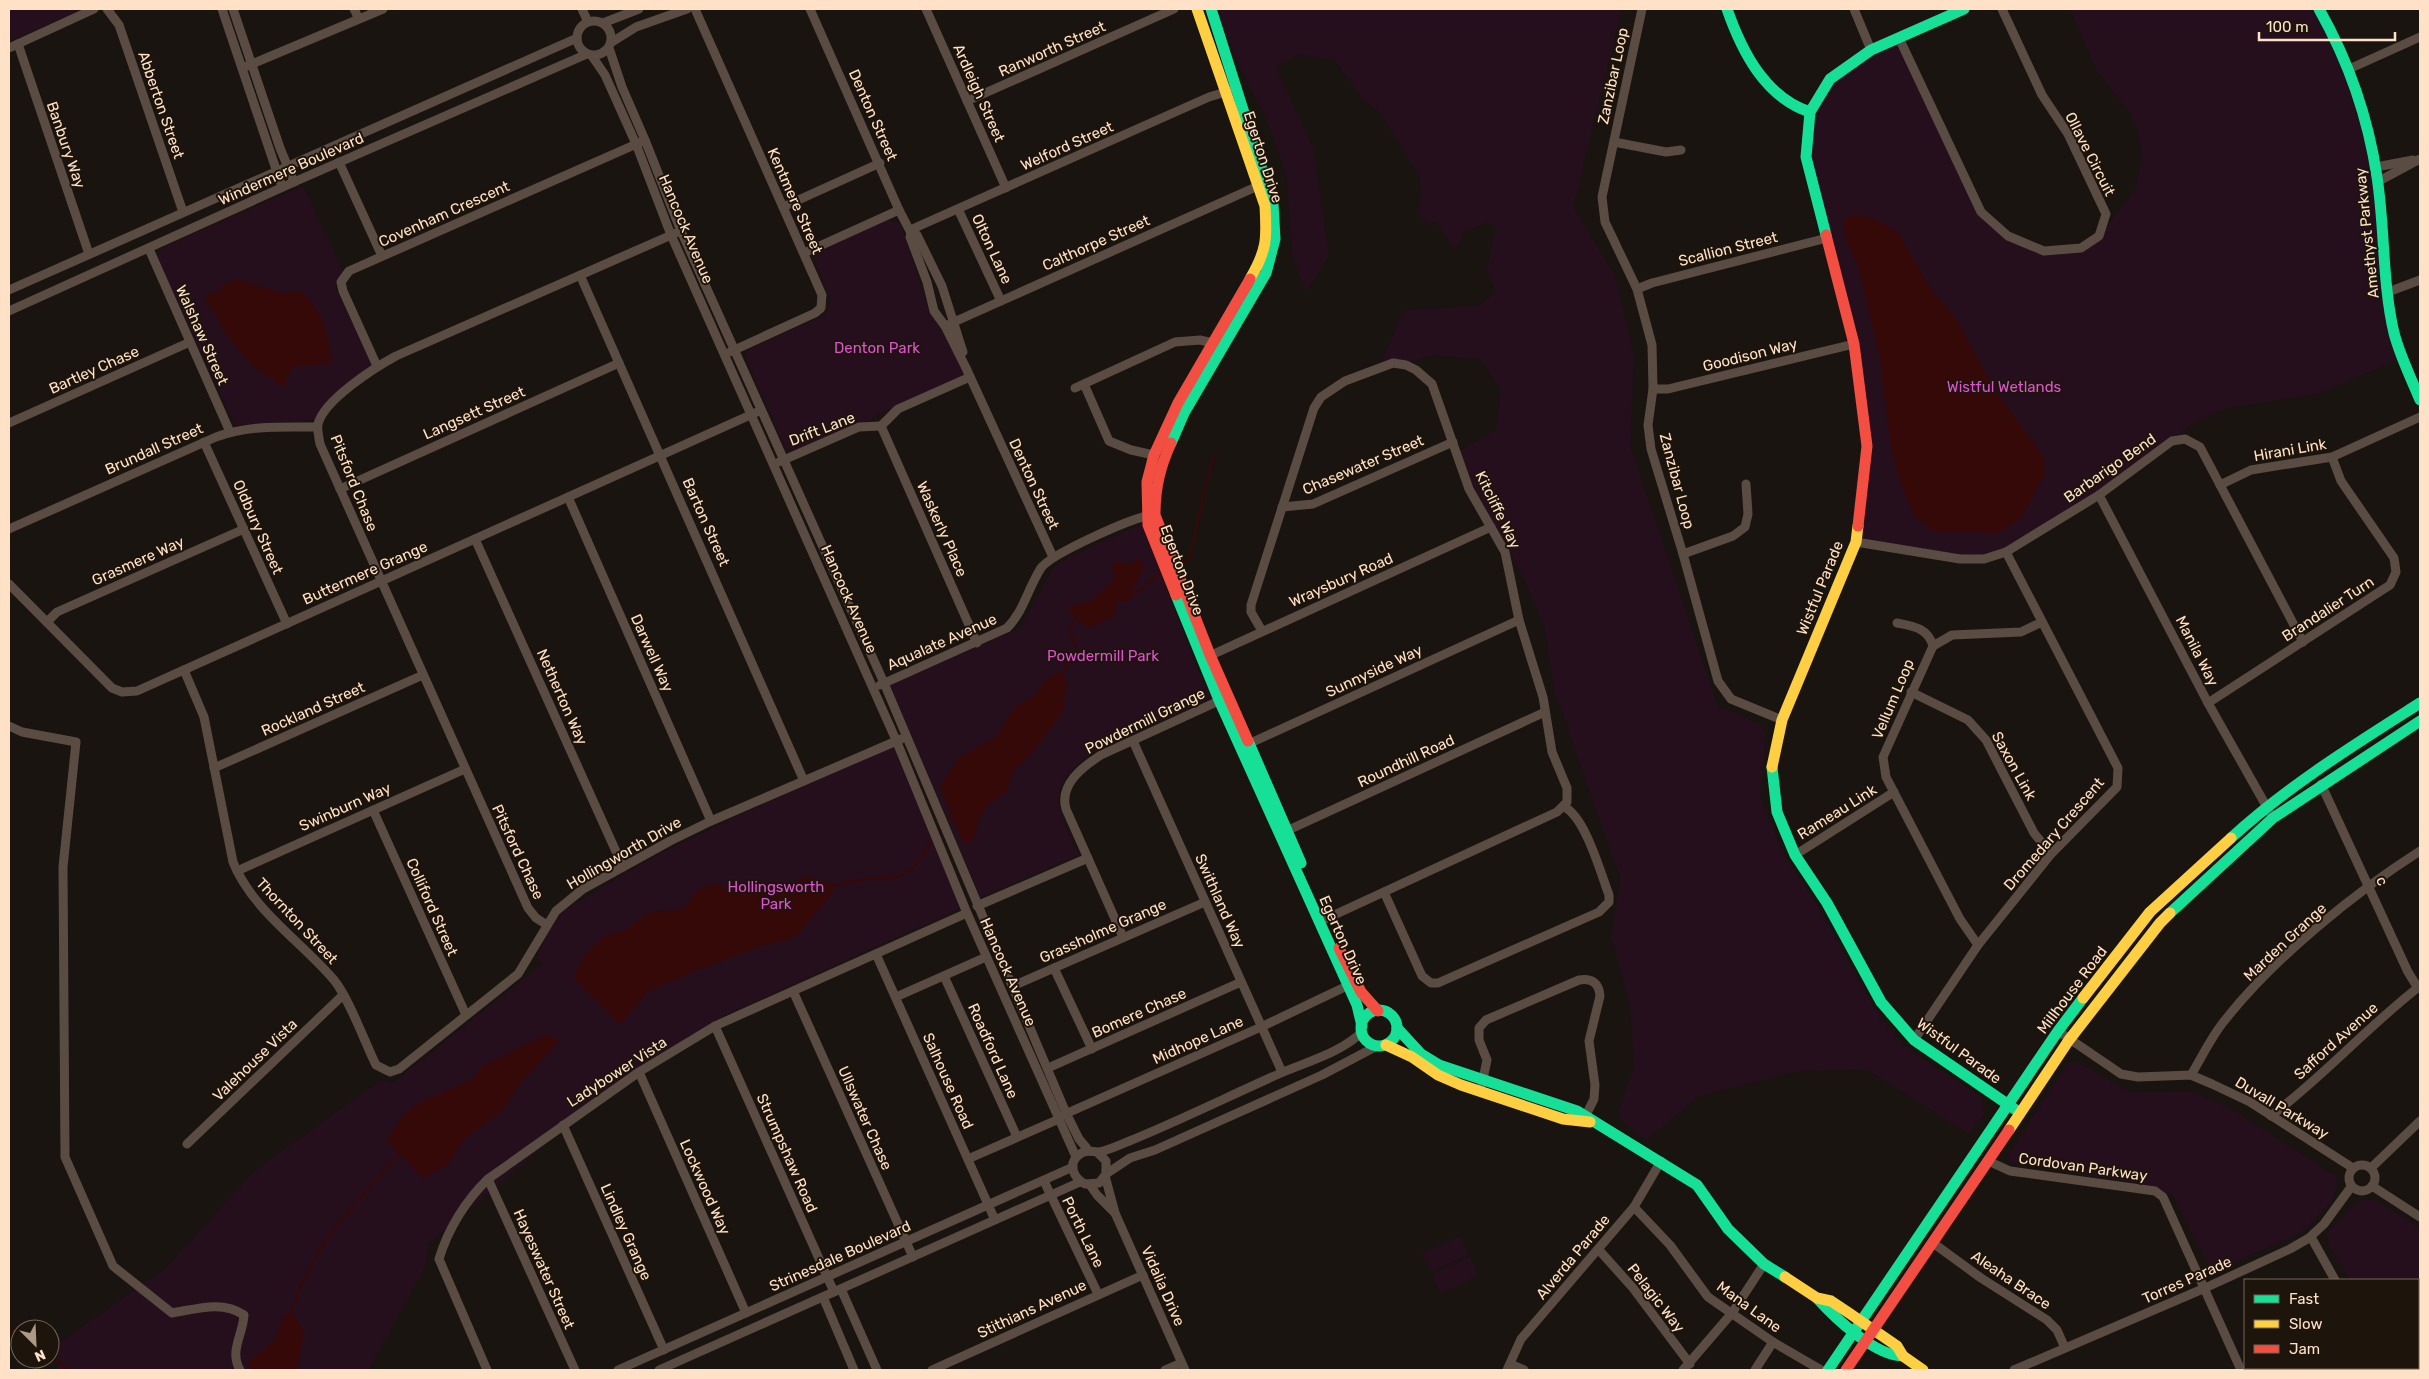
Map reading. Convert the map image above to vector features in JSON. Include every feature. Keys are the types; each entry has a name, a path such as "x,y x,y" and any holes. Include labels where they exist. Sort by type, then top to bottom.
{"street":[{"path":"9,48 94,9"},
{"name":"Abberton Street","path":"107,9 119,25 183,212"},
{"path":"222,9 282,187"},
{"path":"233,9 294,182"},
{"path":"354,9 359,19"},
{"path":"242,68 383,9"},
{"path":"582,9 588,22"},
{"path":"639,9 603,22 588,22 580,28 577,38 578,45 589,55 602,54 610,45 636,27 687,9"},
{"name":"Kentmere Street","path":"695,9 822,295 821,308 815,313 725,354"},
{"name":"Denton Street","path":"810,9 880,163 899,210 911,231 917,235 942,286 949,324 968,372 1052,557"},
{"name":"Ardleigh Street","path":"926,9 1006,188"},
{"name":"Ranworth Street","path":"968,101 1174,9"},
{"name":"Egerton Drive","path":"1151,515 1160,464 1184,413 1266,273 1275,251 1276,224 1274,204 1231,90 1197,9"},
{"name":"Egerton Drive","path":"1211,9 1231,90 1264,206 1267,236 1262,259 1178,403 1154,455 1147,482 1151,515 1223,698 1322,920 1356,1005 1362,1029 1368,1042 1382,1045 1412,1057 1438,1075 1576,1111 1587,1121 1661,1161 1697,1185 1728,1229 1764,1264 1817,1298 1827,1311 1897,1346 1903,1356 1924,1370"},
{"name":"Zanzibar Loop","path":"1642,9 1602,197 1605,222 1637,289 1652,346 1653,389 1648,425 1651,448 1718,681 1731,700 1782,720"},
{"path":"1727,9 1733,30 1761,77 1789,105 1810,112"},
{"path":"1854,9 1871,50"},
{"name":"Wistful Parade","path":"1964,9 1871,50 1830,79 1810,112 1806,157 1854,344 1867,446 1856,542 1782,720 1772,766 1777,812 1795,855 1828,903 1881,1002 1914,1040 2014,1109"},
{"name":"Ollave Circuit","path":"1899,38 1981,212 2008,236 2044,251 2081,248 2099,236 2106,214 2068,134 2042,95 2002,9"},
{"name":"Amethyst Parkway","path":"2319,9 2349,69 2367,123 2379,180 2388,292 2398,346 2420,400"},
{"path":"603,22 610,31 610,45"},
{"path":"2349,69 2420,37"},
{"name":"Windermere Boulevard","path":"9,290 577,38"},
{"name":"Banbury Way","path":"18,44 89,254"},
{"name":"Hancock Avenue","path":"610,45 618,79 646,140 681,231 884,683 977,906 1048,1068 1061,1116 1076,1157"},
{"name":"Windermere Boulevard","path":"9,311 282,187 589,55"},
{"name":"Hancock Avenue","path":"589,55 605,75 636,144 671,235 775,464 896,740 986,957 1061,1116 1079,1139 1093,1151"},
{"name":"Welford Street","path":"911,231 1231,90"},
{"name":"Covenham Crescent","path":"377,366 343,292 342,282 349,271 646,140"},
{"path":"1614,142 1666,152 1681,150"},
{"path":"2376,167 2420,159"},
{"path":"2379,180 2420,159"},
{"path":"340,162 382,256"},
{"path":"783,206 880,163"},
{"name":"Calthorpe Street","path":"949,324 1258,186"},
{"name":"Olton Lane","path":"958,209 1001,301"},
{"path":"804,252 899,210"},
{"name":"Pitsford Chase","path":"547,925 536,918 528,908 380,582 320,444 317,427 321,416 337,399 377,366 681,231"},
{"name":"Denton Street","path":"911,231 910,237 927,282 934,311 949,324"},
{"name":"Scallion Street","path":"1637,289 1652,283 1827,238"},
{"name":"Walshaw Street","path":"149,249 230,432"},
{"name":"Barton Street","path":"580,275 804,781"},
{"path":"2388,292 2420,280"},
{"path":"1075,388 1175,342 1200,340 1213,343"},
{"name":"Bartley Chase","path":"9,423 190,342"},
{"name":"Goodison Way","path":"1653,389 1668,389 1854,344"},
{"name":"Langsett Street","path":"340,489 619,363"},
{"name":"Kitcliffe Way","path":"1262,631 1251,612 1250,605 1314,408 1320,397 1358,374 1393,363 1406,365 1416,370 1432,384 1470,489 1505,552 1519,620 1543,697 1554,760 1567,788 1568,795 1564,807"},
{"path":"881,426 898,410 968,372"},
{"path":"1084,384 1108,441 1130,450 1154,455"},
{"name":"Buttermere Grange","path":"9,584 112,688 122,692 137,691 762,410"},
{"name":"Hirani Link","path":"2220,485 2251,470 2332,457 2420,417"},
{"name":"Drift Lane","path":"775,464 859,427 881,426"},
{"name":"Waskerly Place","path":"881,426 977,643"},
{"name":"Brundall Street","path":"9,529 230,432 265,427 317,427"},
{"name":"Barbarigo Bend","path":"1856,542 1960,559 1984,559 2006,552 2099,496 2172,441 2185,439 2200,447 2303,642"},
{"name":"Oldbury Street","path":"204,442 286,624"},
{"name":"Chasewater Street","path":"1282,506 1313,504 1453,442"},
{"name":"Brandalier Turn","path":"2208,703 2390,585 2396,572 2394,558 2341,480 2332,457"},
{"path":"1683,554 1733,536 1745,527 1748,514 1746,484"},
{"name":"Manila Way","path":"2099,496 2208,703 2273,818"},
{"name":"Darwell Way","path":"568,497 711,821"},
{"name":"Aqualate Avenue","path":"873,688 1007,628 1014,621 1042,568 1052,557 1151,515"},
{"name":"Wraysbury Road","path":"1206,657 1491,527"},
{"name":"Grasmere Way","path":"47,622 57,612 244,529"},
{"name":"Netherton Way","path":"475,539 623,867"},
{"name":"Dromedary Crescent","path":"1914,1040 1978,945 2051,854 2117,787 2118,768 2006,552"},
{"name":"Sunnyside Way","path":"1245,745 1519,620"},
{"path":"1897,623 1915,626 1930,637 1933,646 1952,635 2021,632 2042,622"},
{"name":"Vellum Loop","path":"1933,646 1883,757 1886,777 1960,919 1978,945"},
{"name":"Thornton Street","path":"184,670 204,717 236,871 250,894 335,981 379,1068"},
{"name":"Rockland Street","path":"214,768 423,675"},
{"name":"Saxon Link","path":"1911,692 1968,720 1986,740 2034,833 2051,854"},
{"name":"Powdermill Grange","path":"1123,937 1066,810 1063,799 1065,791 1086,764 1117,747 1134,741 1223,698"},
{"name":"Millhouse Road","path":"1846,1370 1934,1243 1988,1160 2058,1031 2150,912 2266,806 2312,771 2420,703"},
{"name":"Roundhill Road","path":"1283,832 1545,712"},
{"name":"Millhouse Road","path":"1828,1370 2014,1109 2160,923 2273,818 2321,784 2420,721"},
{"path":"9,726 22,732 76,742 63,867 65,1157 113,1266 172,1313 215,1306 233,1307 244,1315 243,1327 237,1341 235,1361 240,1370"},
{"name":"Hollingworth Drive","path":"379,1068 390,1072 399,1069 518,974 547,925 567,901 583,889 711,821 906,737"},
{"name":"Swithland Way","path":"1134,741 1282,1072"},
{"name":"Swinburn Way","path":"236,871 465,769"},
{"name":"c","path":"2321,784 2408,972 2419,987"},
{"name":"Rameau Link","path":"1795,855 1894,792"},
{"path":"1322,920 1564,807 1570,809 1579,821 1609,895 1609,902 1599,912 1438,983 1432,983 1422,976 1384,892"},
{"name":"Colliford Street","path":"373,810 466,1015"},
{"name":"Marden Grange","path":"2191,1075 2225,1020 2267,974 2311,933 2369,886 2420,850"},
{"path":"977,906 1088,858"},
{"name":"Grassholme Grange","path":"1013,986 1205,902"},
{"path":"2150,912 2160,923"},
{"name":"Ladybower Vista","path":"487,1370 439,1259 450,1233 467,1203 488,1179 639,1072 715,1026 967,913"},
{"name":"Egerton Drive","path":"1322,920 1361,992 1378,1011 1389,1014 1394,1018 1397,1028 1421,1054 1438,1065 1482,1086"},
{"name":"Salhouse Road","path":"876,954 995,1220"},
{"path":"896,997 986,957"},
{"path":"1054,968 1092,1049"},
{"name":"Roadford Lane","path":"944,976 1017,1137"},
{"path":"1482,1086 1487,1060 1479,1040 1479,1028 1486,1020 1580,980 1594,981 1600,988 1600,996 1588,1048 1595,1091 1587,1121"},
{"name":"Bomere Chase","path":"1048,1068 1241,982"},
{"name":"Midhope Lane","path":"968,1159 1262,1027 1347,986"},
{"name":"Safford Avenue","path":"2271,1116 2295,1098 2377,1022 2419,987"},
{"name":"Ullswater Chase","path":"792,991 913,1257"},
{"name":"Valehouse Vista","path":"187,1144 343,995"},
{"path":"1378,1011 1367,1015 1362,1029 1342,1048 1282,1072 1127,1142 1076,1157 1072,1167 1076,1178 1080,1182 1090,1185 1099,1183 1106,1175 1130,1158 1155,1150 1322,1075 1392,1041 1397,1028"},
{"name":"Strumpshaw Road","path":"715,1026 826,1276 837,1290 877,1370"},
{"name":"Duvall Parkway","path":"2058,1031 2121,1074 2138,1077 2191,1075 2250,1102 2353,1168"},
{"name":"Lockwood Way","path":"639,1072 746,1313"},
{"path":"2371,1168 2420,1121"},
{"name":"Lindley Grange","path":"563,1125 664,1350"},
{"path":"1093,1151 1106,1161 1106,1175"},
{"name":"Cordovan Parkway","path":"1988,1160 2010,1171 2155,1191 2163,1197 2241,1370"},
{"name":"Alverda Parade","path":"1509,1367 1521,1339 1634,1207 1661,1161"},
{"path":"2361,1165 2371,1168 2375,1177 2372,1186 2362,1192 2352,1187 2348,1179 2353,1168 2361,1165"},
{"name":"Strinesdale Boulevard","path":"618,1370 1072,1167"},
{"name":"Vidalia Drive","path":"1106,1175 1115,1213 1183,1367"},
{"name":"Hayeswater Street","path":"488,1179 575,1370"},
{"name":"Porth Lane","path":"1044,1181 1098,1294"},
{"name":"Strinesdale Boulevard","path":"659,1370 1080,1182"},
{"name":"Vidalia Drive","path":"1090,1185 1115,1213"},
{"path":"2372,1186 2420,1217"},
{"name":"Torres Parade","path":"2014,1370 2205,1288 2290,1249 2310,1237 2324,1224 2352,1187"},
{"name":"Mana Lane","path":"1634,1207 1670,1245 1708,1297 1772,1342 1821,1370"},
{"path":"2310,1237 2334,1279"},
{"name":"Aleaha Brace","path":"1934,1243 1981,1278 2047,1320 2057,1330 2065,1348"},
{"name":"Pelagic Way","path":"1599,1250 1633,1288 1686,1367"},
{"path":"1686,1367 1732,1313 1764,1264"},
{"name":"Stithians Avenue","path":"933,1370 1143,1275"},
{"path":"823,1297 854,1370"},
{"path":"1754,1370 1772,1342"},
{"path":"1165,1370 1183,1367"},
{"path":"1509,1367 1524,1370"}],"green space":[{"path":"9,9 83,9 9,41"},
{"path":"1215,9 1622,9 1573,207 1615,276 1634,356 1630,446 1717,705 1761,725 1766,735 1760,797 1784,855 1819,908 1881,1020 1911,1051 1981,1096 1984,1114 1969,1134 1868,1070 1848,1069 1793,1072 1698,1096 1647,1140 1617,1117 1634,1067 1630,1008 1611,935 1620,878 1554,689 1544,625 1522,574 1455,454 1496,430 1501,390 1480,359 1434,355 1379,370 1403,311 1480,305 1496,292 1486,270 1496,228 1486,222 1465,232 1455,249 1435,221 1427,225 1418,213 1421,192 1418,174 1379,111 1363,100 1335,60 1298,54 1276,68 1313,148 1329,256 1306,292 1292,254 1286,172 1265,115 1243,74"},
{"name":"Wistful Wetlands","path":"2070,9 2319,9 2368,122 2402,358 2319,393 2229,408 2195,422 2099,496 2004,552 1983,559 1855,542 1867,444 1853,345 1806,156 1813,114 1830,78 1899,38 1981,213 2008,236 2043,250 2081,248 2100,236 2136,188 2142,155 2139,134 2131,114 2097,71"},
{"path":"303,186 343,271 335,288 373,365 330,400 314,420 235,425 157,258 161,248"},
{"name":"Denton Park","path":"887,219 900,223 931,316 940,328 966,376 874,416 871,421 863,422 795,451 786,449 746,360 747,350 825,315 831,300 814,260 814,254 820,248"},
{"name":"Powdermill Park","path":"1142,524 1195,663 1212,698 1094,752 1077,765 1066,776 1060,787 1058,799 1064,823 1079,855 980,897 890,685 1016,630 1026,619 1053,568 1070,556"},
{"name":"Hollingsworth Park","path":"893,747 961,908 723,1016 631,1072 428,1244 425,1267 368,1370 56,1370 60,1369 60,1342 166,1268 252,1173 381,1080 393,1083 542,964 537,957 546,935 564,911 627,872 671,848 744,813"},
{"path":"2078,1062 2129,1092 2191,1091 2228,1107 2337,1177 2336,1190 2330,1203 2302,1232 2212,1272 2172,1194 2138,1184 2010,1162 2007,1157 2068,1063"},
{"path":"2366,1199 2377,1201 2420,1228 2420,1302 2419,1279 2349,1279 2330,1247 2326,1234 2356,1203"},
{"path":"1460,1236 1468,1255 1431,1271 1422,1253"},
{"path":"1470,1257 1478,1276 1441,1293 1432,1274"}],"shaded area":[{"path":"1852,214 1872,218 1898,232 1930,288 1954,315 1996,392 2043,455 2045,474 2021,518 1998,533 1933,531 1914,515 1900,483 1890,440 1880,359 1858,266 1846,241 1843,221"},
{"path":"236,279 283,293 302,291 324,324 331,363 292,367 283,388 249,362 226,334 211,307 204,304 208,293 220,292 221,286"},
{"path":"1138,559 1145,566 1127,601 1117,602 1115,615 1089,628 1083,625 1066,607 1090,601 1115,578 1111,567 1115,562 1131,564"},
{"path":"1063,670 1067,686 1062,713 1031,754 1013,771 1006,793 986,806 980,817 973,839 967,845 961,838 940,787 959,758 995,737 1015,707 1035,695 1047,678"},
{"path":"806,876 836,885 828,899 794,938 762,946 692,972 647,992 620,1025 573,978 584,955 607,934 623,931 648,913 684,908 698,889 718,883 729,891 776,894"},
{"path":"547,1034 559,1041 519,1084 503,1110 465,1138 448,1164 423,1178 386,1140 407,1111 421,1102 474,1078 481,1067"},
{"path":"291,1311 304,1332 297,1370 250,1370 248,1362 275,1339 283,1317"}],"waterway":[{"path":"1178,564 1189,560 1203,495 1214,457"},
{"path":"1130,597 1162,572"},
{"path":"1063,670 1078,654 1070,630 1076,616"},
{"path":"947,821 952,814"},
{"path":"836,885 863,879 897,877 915,866 932,841"},
{"path":"291,1311 302,1282 327,1237 399,1153"},
{"path":"60,1363 69,1370"}],"traffic: fast":[{"path":"1171,443 1184,413 1266,273 1275,239 1273,204 1211,9"},
{"path":"1727,9 1740,41 1757,71 1780,96 1810,112"},
{"path":"1826,235 1806,157 1810,112 1830,79 1871,50 1964,9"},
{"path":"2319,9 2339,49 2363,111 2380,196 2385,275 2390,314 2399,350 2420,400"},
{"path":"1176,595 1219,700 1357,1005 1362,1026"},
{"path":"2231,838 2299,783 2346,750 2420,703"},
{"path":"2170,913 2273,818 2420,721"},
{"path":"1248,741 1301,863"},
{"path":"1772,767 1777,812 1795,855 1827,903 1881,1002 1914,1040 2019,1112"},
{"path":"1828,1370 2058,1031 2083,998"},
{"path":"1379,1010 1391,1016 1397,1028 1391,1040 1379,1046 1367,1040 1361,1028 1367,1016 1379,1010"},
{"path":"1397,1028 1421,1054 1439,1065 1577,1111 1697,1185 1728,1229 1764,1264 1785,1277"},
{"path":"1817,1298 1834,1316 1868,1343 1880,1350 1903,1356"}],"traffic: slow":[{"path":"1197,9 1265,206 1265,244 1260,260 1250,279"},
{"path":"1772,767 1782,720 1856,542 1858,526"},
{"path":"2083,998 2150,912 2231,838"},
{"path":"2009,1130 2069,1040 2160,923 2170,913"},
{"path":"1386,1045 1412,1057 1438,1075 1461,1085 1563,1119 1590,1122"},
{"path":"1785,1277 1817,1298 1831,1301 1849,1313 1897,1346 1903,1356 1923,1370"}],"traffic: jam":[{"path":"1826,235 1854,344 1867,446 1858,526"},
{"path":"1176,595 1148,525 1147,482 1154,455 1178,403 1250,279"},
{"path":"1171,443 1159,478 1155,515 1210,655 1248,741"},
{"path":"1339,948 1361,992 1378,1011"},
{"path":"1846,1370 2009,1130"}]}
